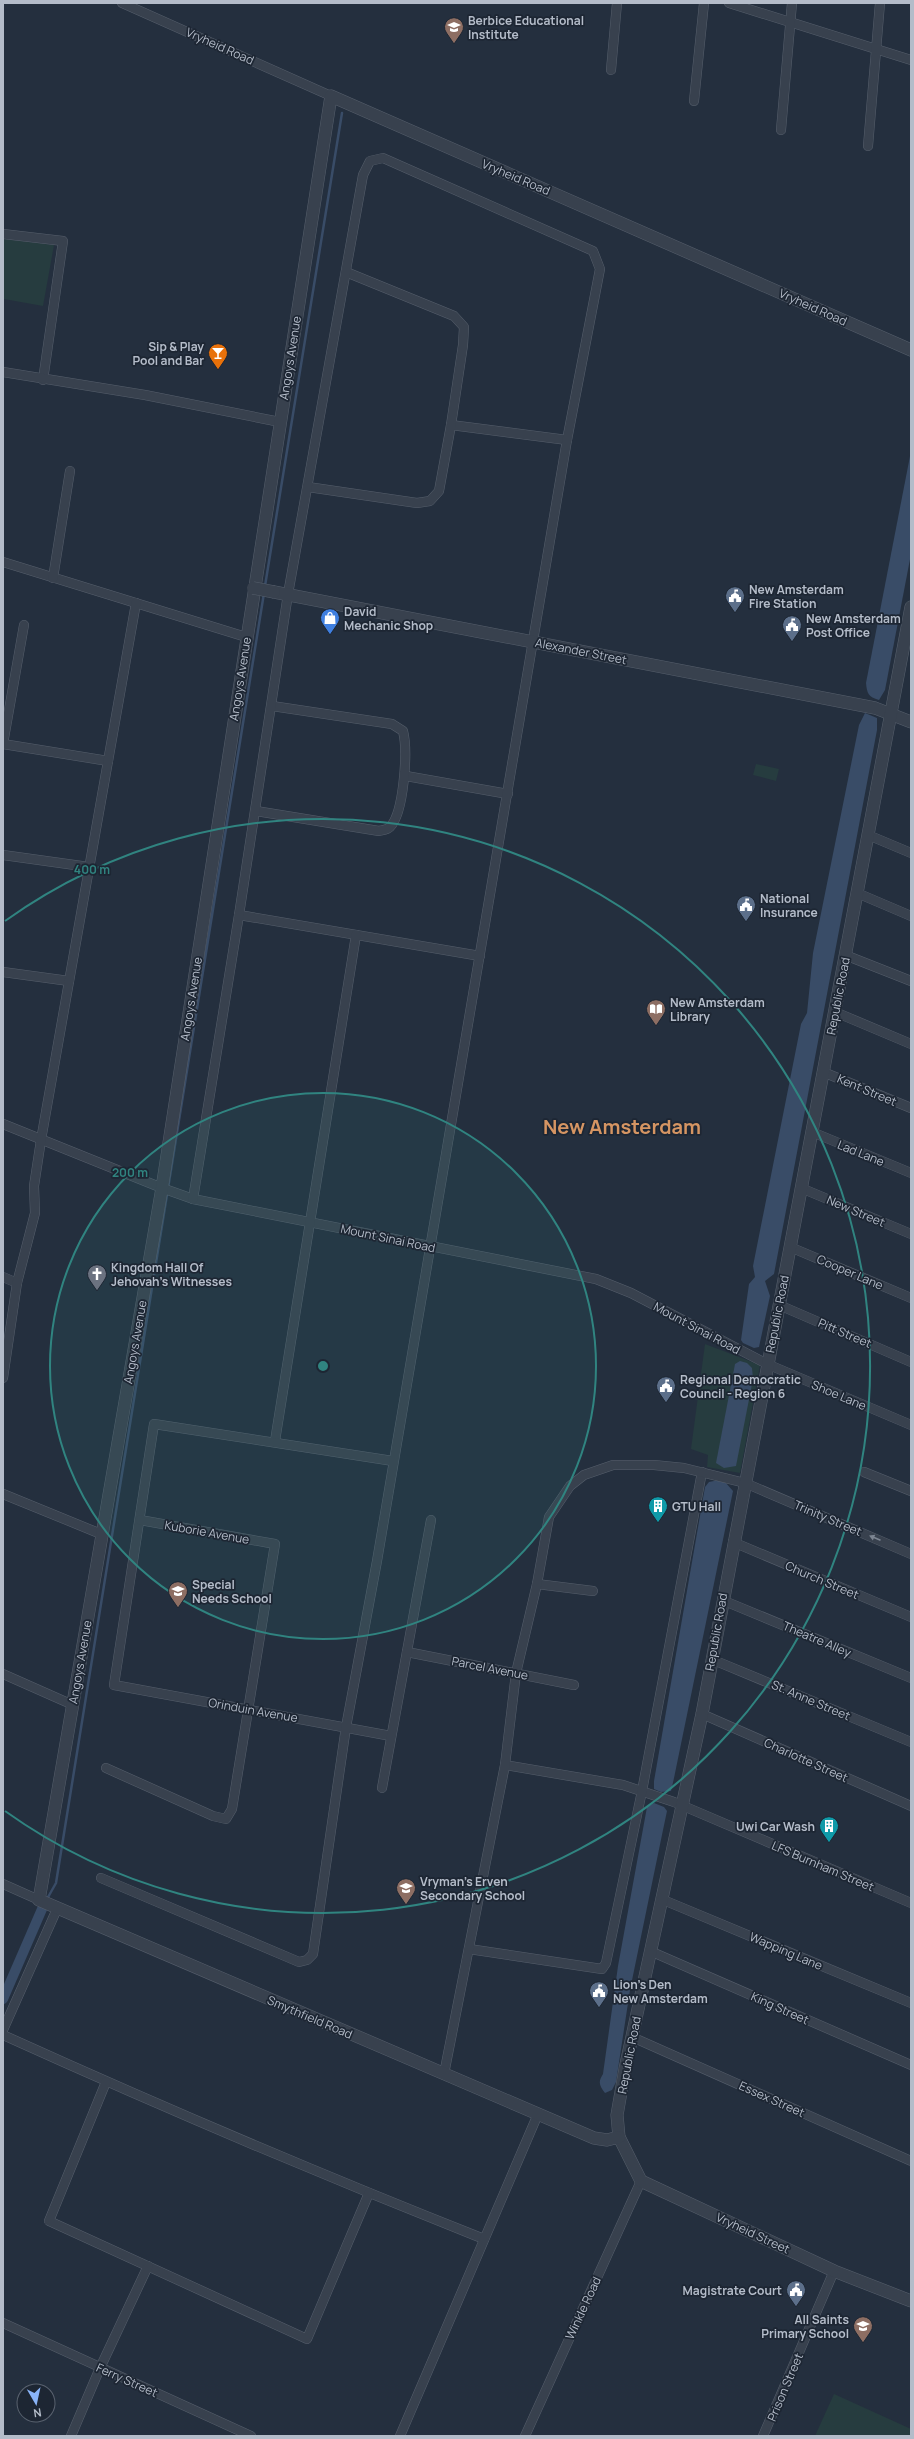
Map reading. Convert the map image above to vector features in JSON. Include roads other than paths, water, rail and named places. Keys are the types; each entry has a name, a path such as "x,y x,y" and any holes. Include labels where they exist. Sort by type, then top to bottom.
{"street":[{"name":"Vryheid Road","path":"122,3 911,350"},
{"path":"611,70 617,3"},
{"path":"694,101 704,3"},
{"path":"729,3 911,60"},
{"path":"781,130 792,3"},
{"path":"868,146 880,3"},
{"name":"Angoys Avenue","path":"39,1900 101,1534 164,1189 246,637 331,96"},
{"path":"101,1878 299,1962 307,1960 313,1954 346,1727 377,1561 429,1247 508,794 532,642 567,440 600,269 593,251 383,158 370,161 363,175 288,594 240,915 193,1199"},
{"path":"3,234 63,242 43,380"},
{"path":"308,487 417,503 430,501 439,491 451,425 464,345 464,327 454,316 346,272"},
{"path":"3,372 43,380 145,395 280,422"},
{"path":"451,425 567,440"},
{"path":"53,578 70,471"},
{"path":"3,562 246,637"},
{"name":"Alexander Street","path":"255,587 274,592 876,708 911,722"},
{"path":"3,1378 17,1283 35,1213 34,1186 41,1140 136,603"},
{"name":"Republic Road","path":"619,2137 617,2115 661,1899 702,1714 711,1658 846,955 890,713 907,655 911,607"},
{"path":"24,625 3,744 108,761"},
{"path":"256,811 379,831 389,829 394,822 406,776 406,743 403,731 392,724 272,706"},
{"path":"406,776 508,794"},
{"path":"868,835 911,853"},
{"path":"3,855 89,867"},
{"path":"857,893 911,916"},
{"path":"240,915 480,956"},
{"path":"275,1441 356,935"},
{"path":"846,955 911,981"},
{"path":"3,972 69,981"},
{"path":"835,1012 911,1044"},
{"name":"Kent Street","path":"823,1072 911,1108"},
{"name":"Mount Sinai Road","path":"3,1124 164,1189 193,1199 596,1279 631,1293 767,1364"},
{"name":"Lad Lane","path":"812,1132 911,1173"},
{"name":"New Street","path":"801,1188 911,1234"},
{"name":"Cooper Lane","path":"790,1247 911,1298"},
{"path":"3,1277 17,1283"},
{"name":"Pitt Street","path":"778,1305 911,1362"},
{"name":"Shoe Lane","path":"767,1364 911,1426"},
{"path":"140,1520 154,1424 275,1441 393,1461"},
{"name":"Trinity Street","path":"444,2074 505,1765 516,1673 537,1584 549,1517 570,1486 584,1475 613,1465 654,1465 702,1472 745,1483 911,1554"},
{"path":"469,1948 602,1969 606,1963 642,1791 702,1472"},
{"path":"864,1472 911,1491"},
{"path":"3,1494 101,1534"},
{"name":"Kuborie Avenue","path":"140,1520 275,1544 248,1709"},
{"name":"Orinduin Avenue","path":"140,1520 114,1685 391,1736"},
{"path":"382,1788 431,1520"},
{"name":"Church Street","path":"733,1542 911,1617"},
{"path":"537,1584 593,1591"},
{"name":"Theatre Alley","path":"722,1600 911,1678"},
{"name":"Parcel Avenue","path":"407,1652 574,1685"},
{"name":"St. Anne Street","path":"711,1658 911,1742"},
{"path":"3,1674 73,1705"},
{"path":"106,1768 213,1816 226,1819 232,1809 248,1709"},
{"name":"Charlotte Street","path":"702,1714 911,1806"},
{"name":"LFS Burnham Street","path":"505,1765 623,1785 642,1791 911,1903"},
{"name":"Smythfield Road","path":"3,1884 57,1909 594,2138 607,2140 619,2137"},
{"name":"Wapping Lane","path":"661,1899 911,2003"},
{"path":"3,2030 57,1909"},
{"name":"King Street","path":"650,1952 911,2065"},
{"path":"3,2036 106,2082 369,2193 484,2239"},
{"name":"Essex Street","path":"632,2037 911,2161"},
{"path":"106,2082 49,2221 307,2339 369,2193"},
{"path":"400,2436 538,2114"},
{"path":"619,2137 642,2181"},
{"name":"Vryheid Street","path":"642,2181 834,2271 911,2301"},
{"name":"Winkle Road","path":"524,2436 642,2181"},
{"path":"71,2436 100,2368 148,2266"},
{"name":"Prison Street","path":"763,2436 834,2271"},
{"name":"Ferry Street","path":"3,2323 251,2436"}],"water":[{"path":"911,451 911,554 885,690 879,700 869,694 866,683"},
{"path":"865,713 877,718 877,730 774,1274 765,1281 770,1296 759,1347 754,1348 743,1343 741,1340 749,1284 755,1277 753,1266 801,1024 807,1013 813,953 859,725"},
{"path":"740,1361 747,1363 752,1368 753,1379 736,1466 724,1468 716,1463 735,1364"},
{"path":"719,1480 725,1482 733,1491 671,1791 661,1792 654,1789 654,1781 705,1487 709,1482"},
{"path":"654,1803 664,1807 667,1811 630,1990 616,2082 612,2090 605,2093 600,2086 600,2079 603,2074 618,1966 647,1807"}],"waterway":[{"path":"265,586 342,113"},
{"path":"47,1899 56,1883 264,593"},
{"path":"3,1999 42,1909"}],"place":[{"name":"Berbice Educational Institute","path":"454,44"},
{"name":"Sip & Play Pool and Bar","path":"218,370"},
{"name":"New Amsterdam Fire Station","path":"735,613"},
{"name":"David Mechanic Shop","path":"330,635"},
{"name":"New Amsterdam Post Office","path":"792,642"},
{"name":"National Insurance","path":"746,922"},
{"name":"New Amsterdam Library","path":"656,1026"},
{"name":"Kingdom Hall Of Jehovah’s Witnesses","path":"97,1291"},
{"name":"Regional Democratic Council - Region 6","path":"666,1403"},
{"name":"GTU Hall","path":"658,1523"},
{"name":"Special Needs School","path":"178,1608"},
{"name":"Uwi Car Wash","path":"829,1843"},
{"name":"Vryman's Erven Secondary School","path":"406,1905"},
{"name":"Lion's Den New Amsterdam","path":"599,2008"},
{"name":"Magistrate Court","path":"796,2307"},
{"name":"All Saints Primary School","path":"863,2343"}],"district":[{"name":"New Amsterdam","path":"622,1126"}]}
